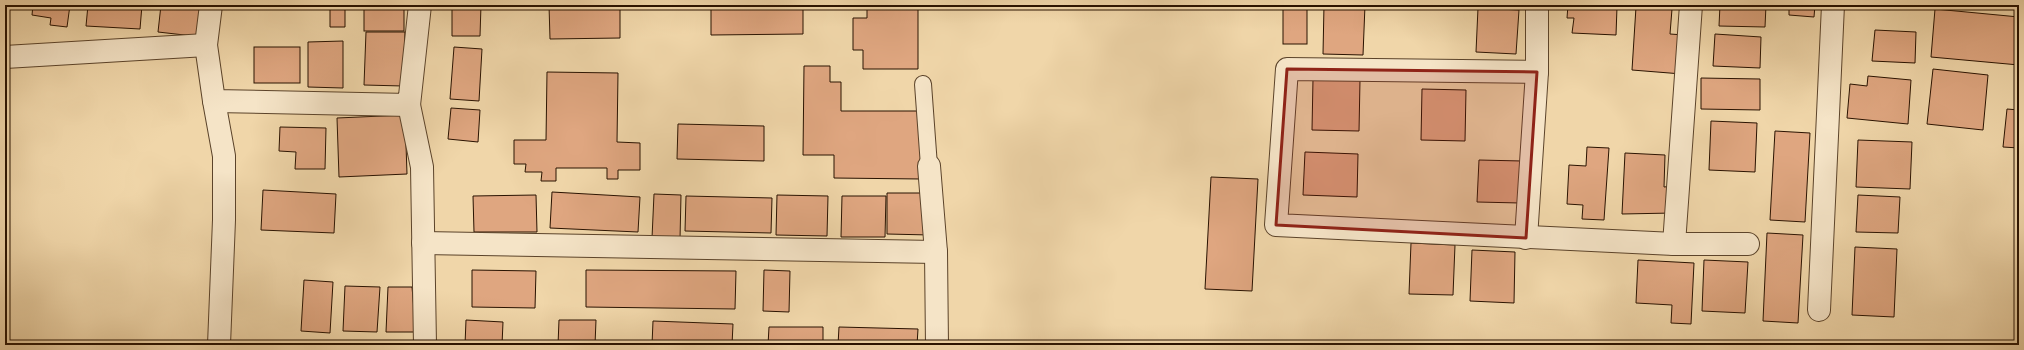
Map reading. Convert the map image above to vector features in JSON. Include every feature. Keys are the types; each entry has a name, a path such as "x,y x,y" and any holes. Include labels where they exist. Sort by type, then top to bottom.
{"street":[{"path":"211,5 206,45 224,156 224,220 218,345"},
{"path":"420,5 409,105 422,168 425,345"},
{"path":"1526,238 1537,72 1537,5"},
{"path":"1674,244 1691,5"},
{"path":"1819,310 1833,5"},
{"path":"5,56 206,45"},
{"path":"1537,72 1287,69 1276,225 1674,244 1748,244"},
{"path":"214,101 409,105"},
{"path":"929,166 936,252 937,345"},
{"path":"423,243 936,252"}],"lane":[{"path":"923,84 929,166"}],"highlighted area":[{"path":"1287,69 1537,72 1526,238 1276,225"}],"building":[{"path":"33,5 70,5 67,27 50,25 51,18 32,15"},
{"path":"88,5 142,5 140,29 86,26"},
{"path":"161,5 205,5 202,37 158,32"},
{"path":"306,5 345,5 345,27 330,27 330,9 306,9"},
{"path":"364,5 404,5 404,31 364,31"},
{"path":"452,5 481,5 480,36 452,36"},
{"path":"549,5 620,5 620,38 550,39"},
{"path":"711,5 803,5 803,34 711,35"},
{"path":"867,5 918,5 918,69 863,69 863,50 853,50 853,18 867,18"},
{"path":"1283,5 1307,5 1307,44 1283,44"},
{"path":"1324,5 1365,5 1363,55 1323,54"},
{"path":"1568,5 1617,7 1616,35 1572,33 1574,18 1567,18"},
{"path":"1720,5 1766,5 1765,27 1719,26"},
{"path":"1778,5 1815,5 1814,17 1789,15 1789,8 1778,8"},
{"path":"1636,7 1672,9 1670,34 1684,35 1682,74 1632,70"},
{"path":"1478,8 1519,10 1516,54 1476,52"},
{"path":"1935,9 2019,17 2019,65 1931,57"},
{"path":"1875,30 1916,32 1915,63 1872,61"},
{"path":"366,32 405,32 403,86 364,85"},
{"path":"1715,34 1761,37 1760,68 1713,66"},
{"path":"343,41 343,88 308,87 308,42"},
{"path":"254,47 300,47 300,83 254,83"},
{"path":"454,47 482,49 479,101 450,99"},
{"path":"804,66 830,66 830,82 841,82 841,111 922,111 921,179 834,178 834,155 803,155"},
{"path":"1933,69 1988,75 1983,130 1927,124"},
{"path":"547,72 618,73 617,142 640,143 640,170 618,170 618,179 607,179 607,168 556,168 556,181 541,181 542,172 525,172 526,164 514,164 514,140 546,140"},
{"path":"1868,76 1911,80 1908,124 1847,118 1850,84 1867,86"},
{"path":"1701,78 1760,79 1760,110 1701,109"},
{"path":"1313,79 1360,80 1359,131 1312,130"},
{"path":"1422,89 1466,90 1465,141 1421,140"},
{"path":"451,108 480,110 478,142 448,139"},
{"path":"2007,109 2019,110 2019,148 2003,147"},
{"path":"405,115 407,174 339,177 337,118"},
{"path":"1711,121 1757,123 1755,172 1709,170"},
{"path":"678,124 764,126 764,161 677,159"},
{"path":"280,127 326,128 325,169 295,169 296,152 279,151"},
{"path":"1775,131 1810,133 1805,222 1770,220"},
{"path":"1858,140 1912,142 1910,189 1856,187"},
{"path":"1587,147 1609,148 1604,220 1582,219 1583,205 1567,204 1569,165 1586,166"},
{"path":"1305,152 1358,154 1357,197 1303,195"},
{"path":"1625,153 1665,155 1664,187 1674,186 1673,213 1622,214"},
{"path":"1479,160 1522,161 1520,203 1477,202"},
{"path":"1211,177 1258,179 1252,291 1205,289"},
{"path":"263,190 336,194 334,233 261,230"},
{"path":"552,192 640,197 638,232 550,228"},
{"path":"887,193 925,193 930,235 887,234"},
{"path":"654,194 681,195 680,239 652,238"},
{"path":"536,195 537,232 474,232 473,196"},
{"path":"777,195 828,196 827,236 776,235"},
{"path":"1858,195 1900,197 1898,233 1856,232"},
{"path":"686,196 772,198 771,233 685,231"},
{"path":"842,196 886,196 885,237 841,237"},
{"path":"1767,233 1803,235 1798,323 1763,321"},
{"path":"1411,243 1455,245 1453,295 1409,294"},
{"path":"1855,247 1897,249 1894,317 1852,315"},
{"path":"1472,250 1515,252 1514,303 1470,301"},
{"path":"1638,260 1694,263 1691,324 1671,323 1672,305 1636,303"},
{"path":"1704,260 1748,262 1745,313 1702,311"},
{"path":"472,270 536,271 535,308 472,307"},
{"path":"586,270 736,271 735,309 586,307"},
{"path":"764,270 790,271 789,312 763,311"},
{"path":"304,280 333,282 330,333 301,331"},
{"path":"345,286 380,287 377,332 343,331"},
{"path":"388,287 412,287 416,332 386,332"},
{"path":"466,320 503,322 502,345 465,345"},
{"path":"559,320 596,320 595,345 558,345"},
{"path":"653,321 733,324 732,345 652,345"},
{"path":"769,327 823,327 823,345 768,345"},
{"path":"839,327 918,329 917,345 838,345"}]}
